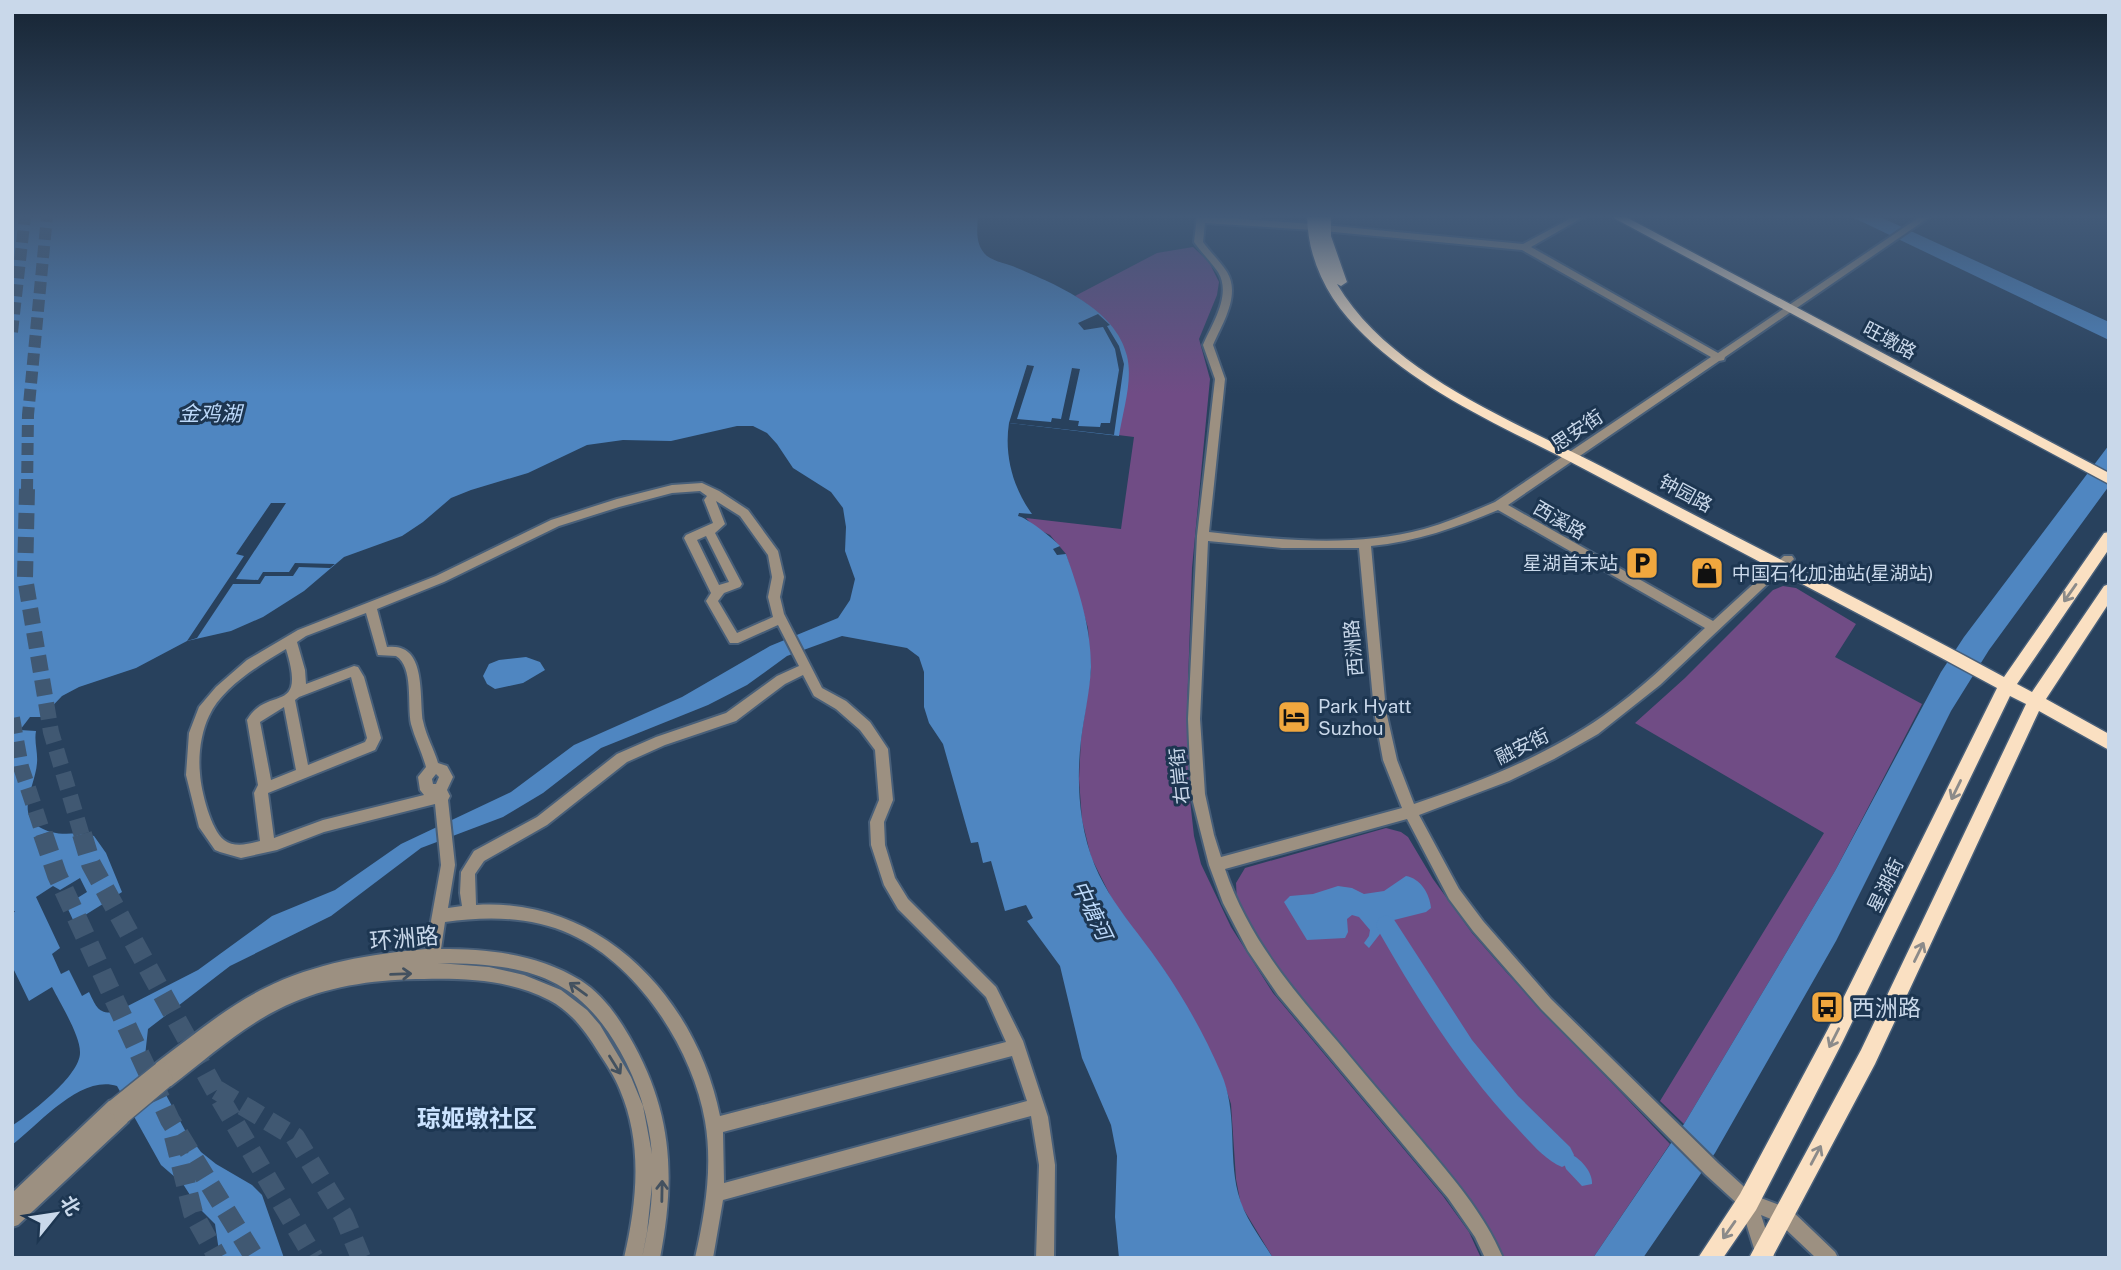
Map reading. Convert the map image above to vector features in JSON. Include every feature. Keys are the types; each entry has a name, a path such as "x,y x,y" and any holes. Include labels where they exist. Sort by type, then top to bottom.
{"main road":[{"name":"钟园路","path":"1327,275 1352,314 1372,336 1434,382 2109,731"},
{"name":"旺墩路","path":"1732,275 1794,307"},
{"name":"旺墩路","path":"1736,275 2085,463 2109,479"},
{"name":"旺墩路","path":"2085,463 2109,471"},
{"name":"星湖街","path":"1709,1258 1748,1202 1841,1024 2010,681 2109,537"},
{"path":"1764,1256 1868,1057 2038,696 2109,590"},
{"name":"钟园路","path":"2038,696 2109,743"}],"street":[{"name":"右岸街","path":"1224,275 1228,299 1208,345 1220,379 1203,536 1194,751 1198,794 1216,865 1237,917 1271,974 1454,1192 1481,1231 1494,1258"},
{"path":"1574,275 1720,358"},
{"name":"思安街","path":"1203,536 1291,546 1365,545 1409,538 1445,528 1499,505 1840,275"},
{"path":"441,793 241,852 220,846 206,827 193,775 196,733 204,711 219,691 251,664 289,640 439,579 533,532 580,513 672,489 702,487 744,513 774,554 778,577 774,597 780,619 818,692 841,705 865,726 881,749 886,800 877,822 878,845 889,880 903,904 991,992 1017,1047 1037,1106 1047,1165 1045,1258"},
{"path":"715,494 710,500 719,524 690,538 712,584 716,591 719,591"},
{"name":"西溪路","path":"1499,505 1713,627"},
{"path":"709,531 736,584 719,591 712,601 734,640 780,619"},
{"name":"西洲路","path":"1365,545 1380,711 1390,760 1410,812 1436,862 1478,926 1546,1004 1748,1202 1784,1215 1829,1258"},
{"name":"融安街","path":"1216,865 1410,812 1521,770 1594,729 1667,673 1784,563"},
{"path":"370,606 382,652 397,650 404,654 410,668 417,692 416,713 419,729 433,768 425,777 427,790 441,793"},
{"path":"289,640 301,683 294,696 303,774"},
{"path":"470,913 468,872 479,856 542,821 622,758 661,741 731,717 781,680 807,668"},
{"path":"264,789 370,746 374,738 355,671 294,696 259,713 253,720 265,786 261,793 268,846"},
{"path":"431,965 448,865 441,793"},
{"path":"439,916 490,910 543,919 583,932 614,953 644,982 675,1022 695,1063 710,1105 714,1126 716,1156 704,1258"},
{"name":"环洲路","path":"12,1205 163,1075 241,1024 306,990 480,956 528,965 573,984 597,1004 636,1060 654,1103 661,1152 663,1189 651,1258"},
{"name":"环洲路","path":"431,965 472,970 521,981 564,1001 582,1016 620,1072 638,1111 645,1156 645,1193 633,1258"},
{"path":"714,1126 1017,1047"},
{"path":"713,1194 1037,1106"},
{"name":"环洲路","path":"13,1218 119,1111"},
{"path":"1748,1202 1764,1256"}],"shaded area":[{"path":"1115,275 1216,275 1219,282 1217,295 1199,339 1210,379 1192,568 1187,711 1189,791 1194,836 1201,864 1231,927 1273,993 1443,1196 1469,1232 1481,1258 1273,1258 1241,1205 1236,1179 1231,1104 1221,1074 1166,973 1114,903 1091,857 1082,820 1079,779 1081,739 1091,670 1088,628 1066,554 1050,535 1035,528 1026,518 1121,529 1134,437 1110,434 1087,304 1075,296"},
{"path":"1783,586 1796,588 1856,624 1835,657 1922,704 1835,871 1684,1124 1660,1101 1824,833 1635,723 1685,678 1773,590"},
{"path":"1386,828 1408,837 1433,879 1472,933 1670,1144 1593,1258 1502,1258 1479,1214 1287,986 1237,904 1236,883 1245,868"}],"water":[{"name":"金鸡湖","path":"12,275 1034,275 1066,291 1098,312 1121,339 1129,366 1119,436 1009,423 1011,471 1032,514 1019,513 1018,516 1033,524 1060,546 1053,549 1057,555 1066,554 1087,623 1091,667 1080,750 1079,789 1087,843 1104,884 1180,995 1221,1073 1229,1103 1238,1193 1248,1219 1273,1258 1119,1258 1115,1217 1117,1156 1111,1125 1082,1058 1060,966 1027,921 1033,918 1026,905 1005,911 991,861 983,863 978,842 971,843 943,744 929,723 924,707 924,672 919,657 907,648 842,636 787,656 747,685 708,705 601,748 543,793 503,817 421,848 331,916 230,966 148,1029 145,1056 186,1132 201,1152 252,1185 262,1195 284,1258 220,1258 215,1224 197,1206 183,1184 161,1165 117,1086 103,1084 75,1094 12,1145 12,1126 64,1082 78,1061 80,1052 73,1028 52,987 29,1001 12,966 12,915 15,911 12,911","holes":["737,426 753,426 767,433 793,468 831,492 843,508 846,527 845,551 855,579 850,600 838,618 770,646 682,697 574,745 511,792 401,844 335,890 272,916 198,970 116,1012 101,1011 89,992 82,996 69,970 61,974 52,954 60,948 36,897 53,886 60,890 80,878 87,892 66,905 74,922 122,892 106,853 94,836 51,832 31,820 28,803 37,763 36,731 20,730 30,717 42,717 62,696 79,687 136,668 187,641 231,631 263,617 304,591 344,557 402,536 451,498 528,473 587,445 623,440 671,441"]},
{"path":"1974,275 2007,275 2109,322 2109,340"},
{"path":"2109,445 2109,486 1989,650 1951,711 1836,941 1715,1153 1643,1258 1593,1258 1684,1124 1835,871 1941,672 1964,637"},
{"path":"526,657 540,662 545,670 523,683 495,689 487,684 483,676 489,664"},
{"path":"1406,876 1416,880 1423,888 1429,897 1431,908 1426,912 1390,921 1369,948 1364,943 1370,930 1359,917 1352,915 1347,919 1348,932 1345,938 1307,940 1284,902 1290,896 1313,894 1338,886 1352,888 1364,894 1384,891"},
{"path":"1565,1152 1584,1164 1592,1184 1582,1186 1566,1169 1562,1157"}],"pier":[{"path":"1098,314 1110,325 1107,326 1119,346 1124,364 1114,435 1009,423 1027,365 1034,366 1017,419 1051,422 1052,418 1061,419 1072,368 1080,369 1069,420 1079,421 1078,426 1100,427 1101,423 1110,423 1119,370 1115,349 1103,327 1084,330 1078,323"},
{"path":"271,503 286,503 236,579 258,580 263,572 289,572 295,563 335,564 330,568 299,567 293,576 265,576 260,584 233,584 197,638 187,641 244,556 236,554"}],"waterway":[{"path":"1386,925 1464,1048 1510,1104 1562,1155"}],"tunnel":[{"path":"12,332 18,275"},
{"path":"27,491 28,415 41,275"},
{"path":"27,489 25,578 51,732 82,836"},
{"path":"12,718 21,767 44,836"},
{"path":"43,834 57,875 170,1120 255,1258"},
{"path":"82,834 91,864 214,1088 314,1258"},
{"path":"217,1090 295,1137 344,1217 361,1258"},
{"path":"174,1136 193,1213 218,1258"}],"place":[{"name":"星湖首末站","path":"1642,563"},
{"name":"中国石化加油站(星湖站)","path":"1707,573"},
{"name":"Park Hyatt Suzhou","path":"1294,717"},
{"name":"西洲路","path":"1827,1007"}],"district":[{"name":"琼姬墩社区","path":"477,1118"}],"water label":[{"name":"中塘河","path":"1092,910"}]}
